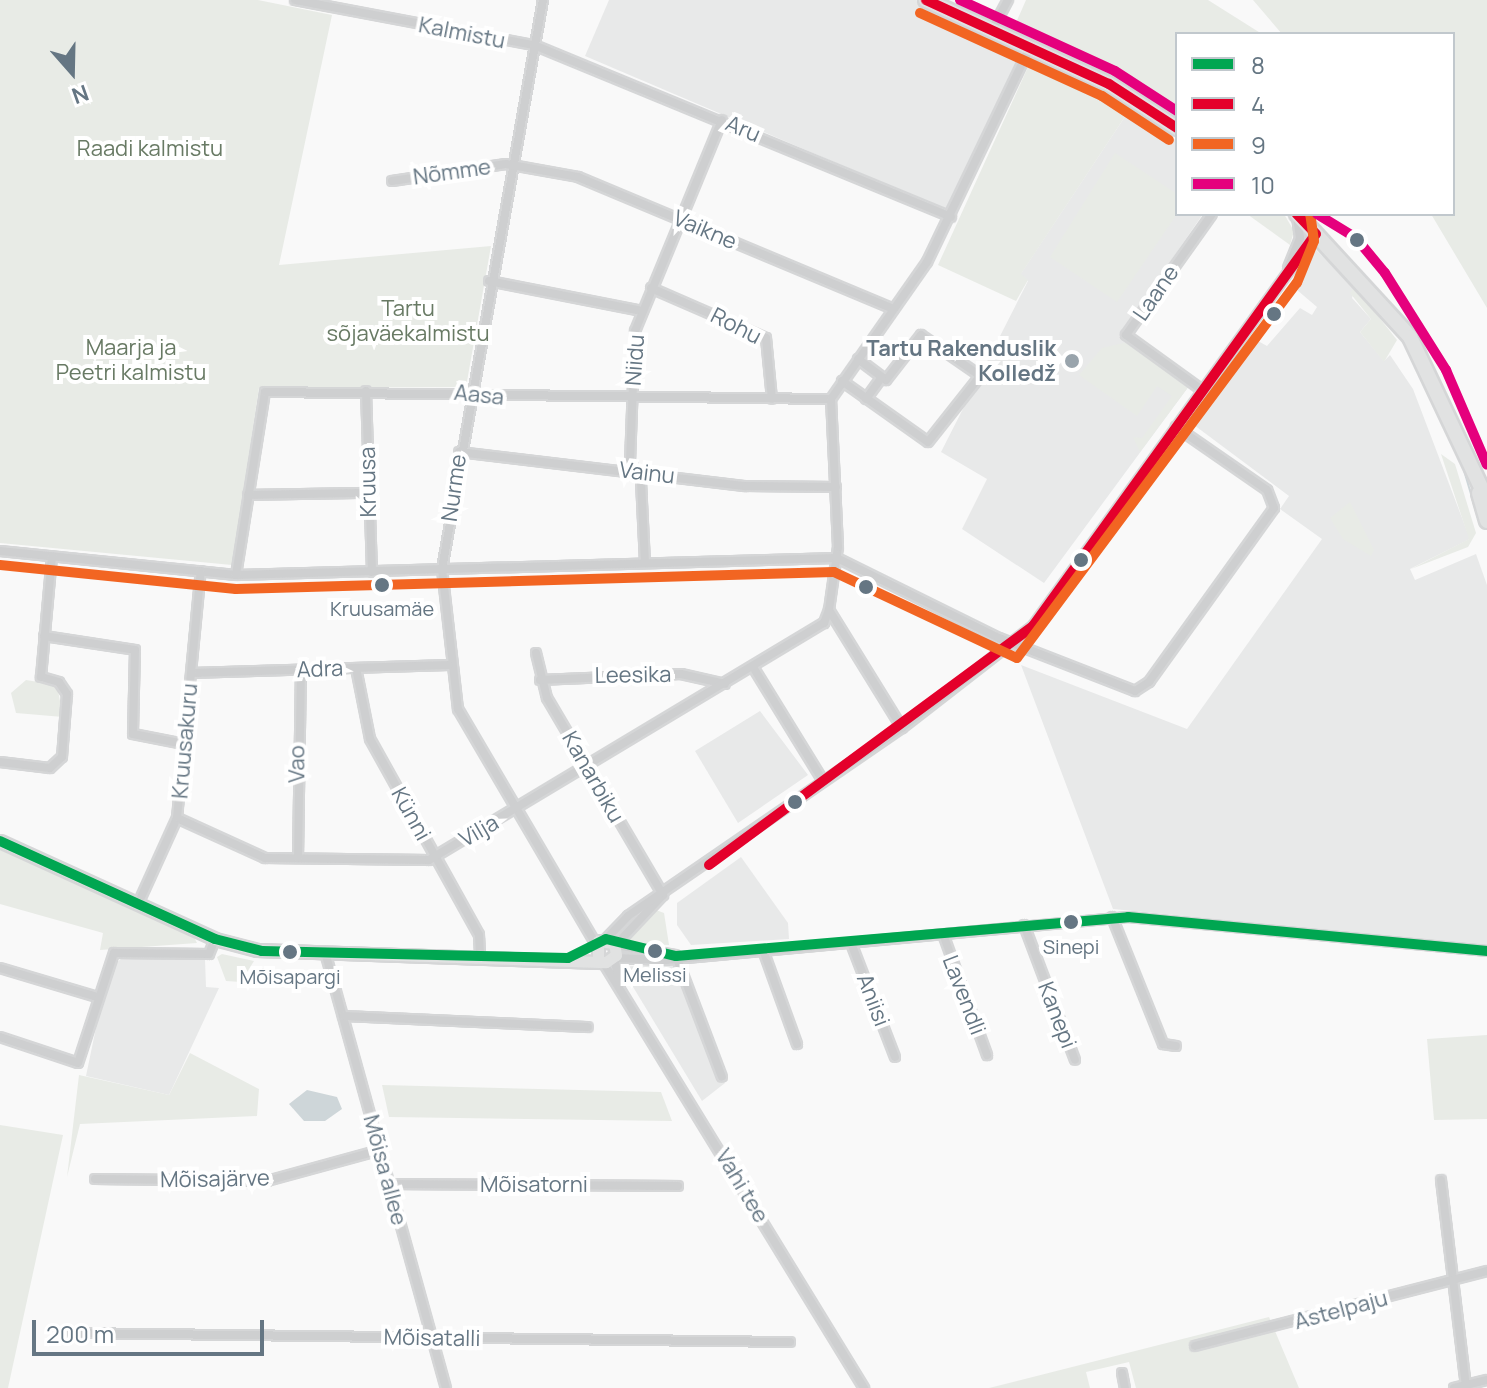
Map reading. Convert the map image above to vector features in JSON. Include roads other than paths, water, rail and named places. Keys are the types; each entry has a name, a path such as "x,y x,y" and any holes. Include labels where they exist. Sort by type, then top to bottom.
{"highway":[{"path":"926,0 1031,45 1175,127"},
{"path":"1298,216 1410,337 1487,500"},
{"path":"1469,459 1487,521"}],"street":[{"name":"Kalmistu","path":"295,0 331,4 534,45"},
{"name":"Nurme","path":"543,0 468,392 442,569 449,665 458,709 604,951"},
{"path":"993,28 1008,0"},
{"name":"Aru","path":"534,45 951,217"},
{"path":"902,728 829,610 835,558 836,487 831,399 894,309 951,217 1031,45"},
{"name":"Niidu","path":"645,563 636,471 630,462 632,399 642,311 722,120"},
{"name":"Nõmme","path":"392,181 512,164"},
{"name":"Vaikne","path":"512,164 578,177 894,309"},
{"name":"Laane","path":"1202,390 1126,335 1211,216"},
{"path":"1285,276 1300,238 1296,216"},
{"path":"604,951 663,895 902,728 1014,644 1316,234"},
{"path":"489,281 642,311"},
{"name":"Rohu","path":"651,288 766,338 772,399"},
{"path":"842,381 866,399 931,441 978,376 921,335 866,399"},
{"path":"858,359 882,377"},
{"name":"Kruusa","path":"366,391 372,572"},
{"name":"Aasa","path":"236,575 265,392 468,392 479,399 831,399"},
{"path":"0,551 236,575 835,558 1014,644 1127,690 1149,682 1275,503 1267,490 1176,427"},
{"name":"Vainu","path":"459,452 746,486 836,487"},
{"path":"248,495 368,493"},
{"path":"0,762 50,768 62,757 67,694 59,682 41,677 52,557"},
{"name":"Kruusakuru","path":"138,904 177,818 201,571"},
{"name":"Vilja","path":"177,818 265,858 434,856 587,768 824,623 829,610"},
{"path":"44,636 135,650 133,734 184,744"},
{"name":"Kanarbiku","path":"536,653 540,680 587,768 663,895"},
{"name":"Adra","path":"191,673 449,665"},
{"path":"753,667 823,781"},
{"name":"Künni","path":"356,668 370,739 479,935 480,954"},
{"name":"Vao","path":"298,858 301,670"},
{"name":"Leesika","path":"540,680 681,674 725,684"},
{"path":"0,841 215,939 262,951 568,958 604,951 676,956 851,943 1112,917 1487,951"},
{"path":"1112,917 1163,1044 1176,1046"},
{"name":"Kanepi","path":"1024,925 1075,1060"},
{"name":"Lavendli","path":"943,934 987,1055"},
{"path":"0,1037 78,1063 97,997 114,953 209,954 215,939"},
{"name":"Aniisi","path":"851,943 895,1057"},
{"path":"763,950 797,1044"},
{"name":"Vahi tee","path":"604,951 620,984 864,1388"},
{"name":"Mõisa allee","path":"325,952 446,1388"},
{"path":"676,956 722,1077"},
{"path":"0,968 97,997"},
{"path":"343,1016 588,1027"},
{"name":"Mõisajärve","path":"95,1179 267,1181 380,1150"},
{"path":"1441,1180 1466,1386"},
{"name":"Mõisatorni","path":"390,1184 678,1186"},
{"name":"Astelpaju","path":"1195,1346 1487,1271"},
{"name":"Mõisatalli","path":"73,1333 790,1342"},
{"path":"1122,1373 1125,1388"},
{"path":"1454,1388 1487,1380"}],"waterway":[{"path":"1463,467 1479,521"}],"place":[{"name":"Tartu Rakenduslik Kolledž","path":"1072,361"},
{"name":"Kruusamäe","path":"382,585"},
{"name":"Sinepi","path":"1071,922"},
{"name":"Melissi","path":"655,951"},
{"name":"Mõisapargi","path":"290,952"}],"park label":[{"name":"Raadi kalmistu","path":"150,149"},
{"name":"Tartu sõjaväekalmistu","path":"408,320"},
{"name":"Maarja ja Peetri kalmistu","path":"131,360"}]}
